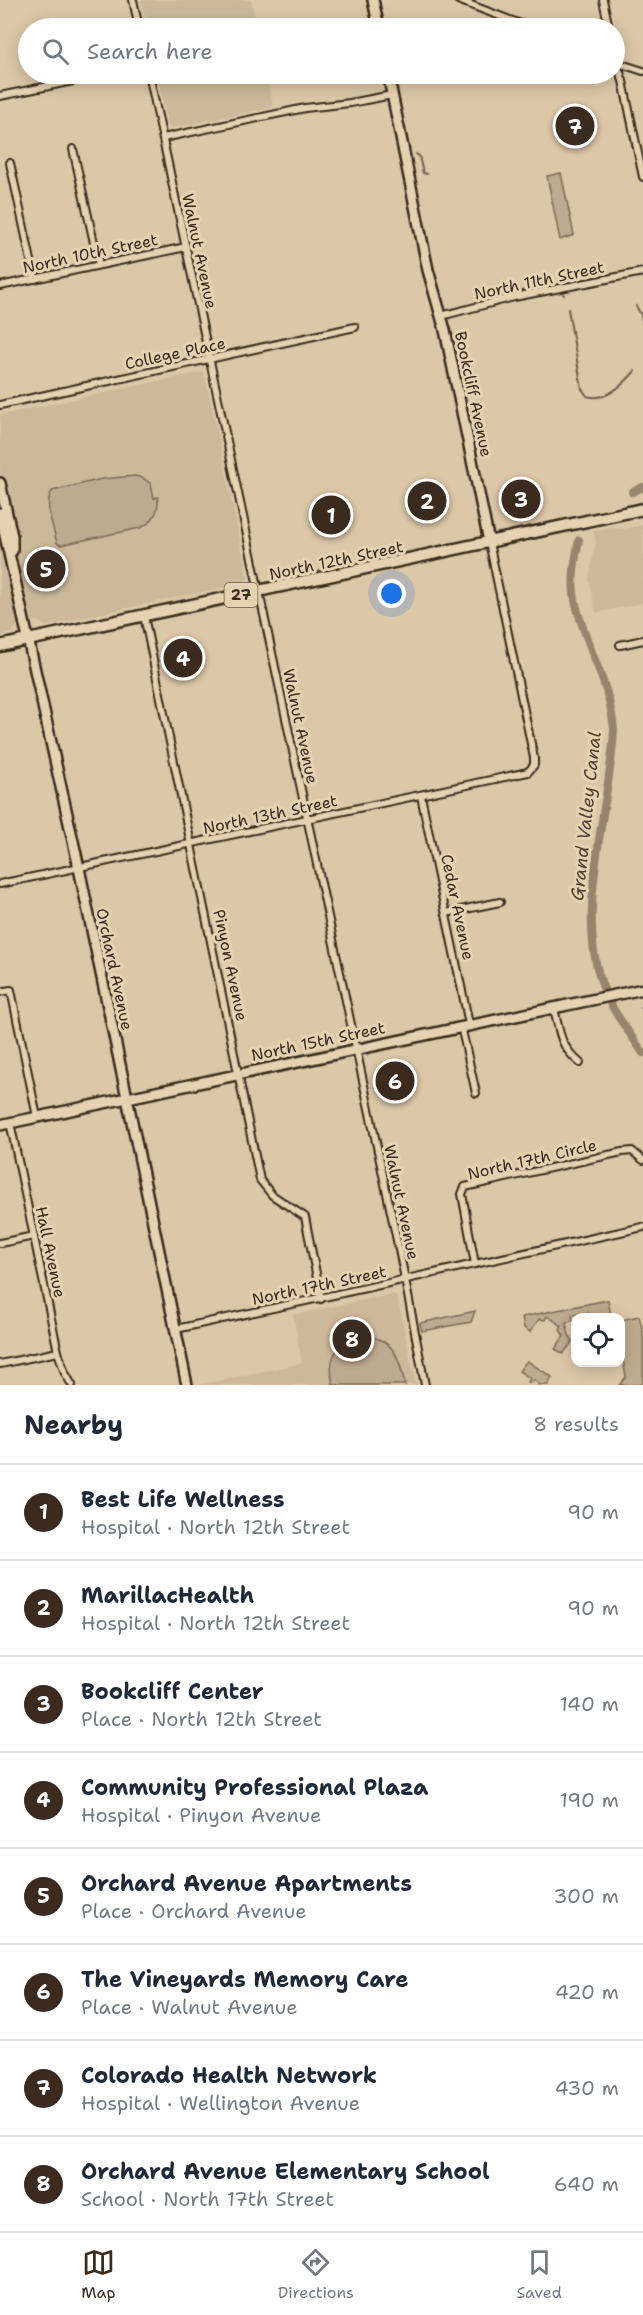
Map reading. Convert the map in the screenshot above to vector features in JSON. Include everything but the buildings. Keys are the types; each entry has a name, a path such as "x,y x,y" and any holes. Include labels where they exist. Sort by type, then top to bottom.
{"main road":[{"name":"North 12th Street","path":"0,646 643,510"}],"street":[{"path":"133,0 137,18"},
{"path":"373,0 377,18"},
{"path":"458,0 505,18"},
{"path":"603,0 607,18"},
{"path":"625,64 643,71"},
{"path":"0,96 58,84"},
{"name":"Walnut Avenue","path":"151,84 356,1048 425,1385"},
{"name":"Bookcliff Avenue","path":"390,84 534,758"},
{"path":"624,84 643,177"},
{"path":"163,138 305,108 392,95"},
{"path":"73,149 99,265"},
{"path":"10,163 35,279"},
{"name":"North 10th Street","path":"0,286 186,247"},
{"name":"North 11th Street","path":"441,316 514,297 643,272"},
{"name":"College Place","path":"0,405 355,327"},
{"name":"Orchard Avenue","path":"0,483 12,536 12,560"},
{"name":"Orchard Avenue","path":"0,513 79,868 187,1385"},
{"name":"Pinyon Avenue","path":"144,616 240,1073 260,1180 272,1196 305,1217 321,1299"},
{"path":"620,645 643,640"},
{"name":"North 13th Street","path":"0,884 523,774 530,771 534,765 534,758"},
{"name":"Cedar Avenue","path":"421,796 446,913 476,1093"},
{"path":"446,913 500,902"},
{"path":"0,992 11,990 37,1117"},
{"name":"North 15th Street","path":"5,1124 465,1025 643,990"},
{"path":"554,1008 560,1037 567,1052 580,1063"},
{"name":"Hall Avenue","path":"5,1124 34,1236 58,1352 72,1385"},
{"name":"North 17th Circle","path":"476,1264 463,1202 462,1194 465,1187 622,1152 632,1151 643,1160"},
{"name":"North 17th Street","path":"176,1329 643,1227"},
{"path":"0,1243 34,1236"},
{"path":"0,1364 58,1352"}],"shaded area":[{"path":"141,0 251,0 255,18 145,18"},
{"path":"159,84 268,84 273,107 172,128 168,126"},
{"path":"561,173 574,235 560,240 547,176"},
{"path":"202,372 213,410 247,582 46,626 36,621 17,625 12,633 0,637 0,415"},
{"path":"135,476 151,484 154,498 158,497 158,507 149,523 140,528 61,545 57,543 49,509 52,491 102,479"},
{"path":"643,525 643,603 596,613 589,579 596,541 593,531"},
{"path":"393,1294 397,1297 416,1385 198,1385 302,1363 293,1315"},
{"path":"608,1300 610,1313 571,1313 571,1321 566,1323 571,1344 563,1354 555,1349 564,1336 560,1330 562,1326 547,1316 545,1320 539,1319 530,1332 524,1328 522,1317"},
{"path":"475,1311 471,1322 422,1331 420,1323"},
{"path":"639,1316 643,1332 643,1385 619,1385 626,1377 625,1319"},
{"path":"361,1335 388,1344 397,1357 405,1385 333,1385 331,1367 335,1353 345,1343"},
{"path":"527,1361 552,1377 548,1385 540,1385 534,1380 531,1383 528,1382 530,1378 519,1371"}],"waterway":[{"path":"416,154 419,156 423,173 427,174"},
{"path":"636,306 643,325"},
{"path":"568,309 582,389 587,396 601,396 614,391 635,371"},
{"path":"632,492 643,487"},
{"name":"Grand Valley Canal","path":"579,540 573,578 575,600 608,696 614,730 593,894 592,927 595,958 603,987 611,1004 643,1053"}],"place":[{"name":"Colorado Health Network","path":"575,126"},
{"name":"Bookcliff Center","path":"521,499"},
{"name":"MarillacHealth","path":"427,501"},
{"name":"Best Life Wellness","path":"331,515"},
{"name":"Orchard Avenue Apartments","path":"46,569"},
{"name":"Community Professional Plaza","path":"183,658"},
{"name":"The Vineyards Memory Care","path":"395,1081"},
{"name":"Orchard Avenue Elementary School","path":"352,1339"}]}
